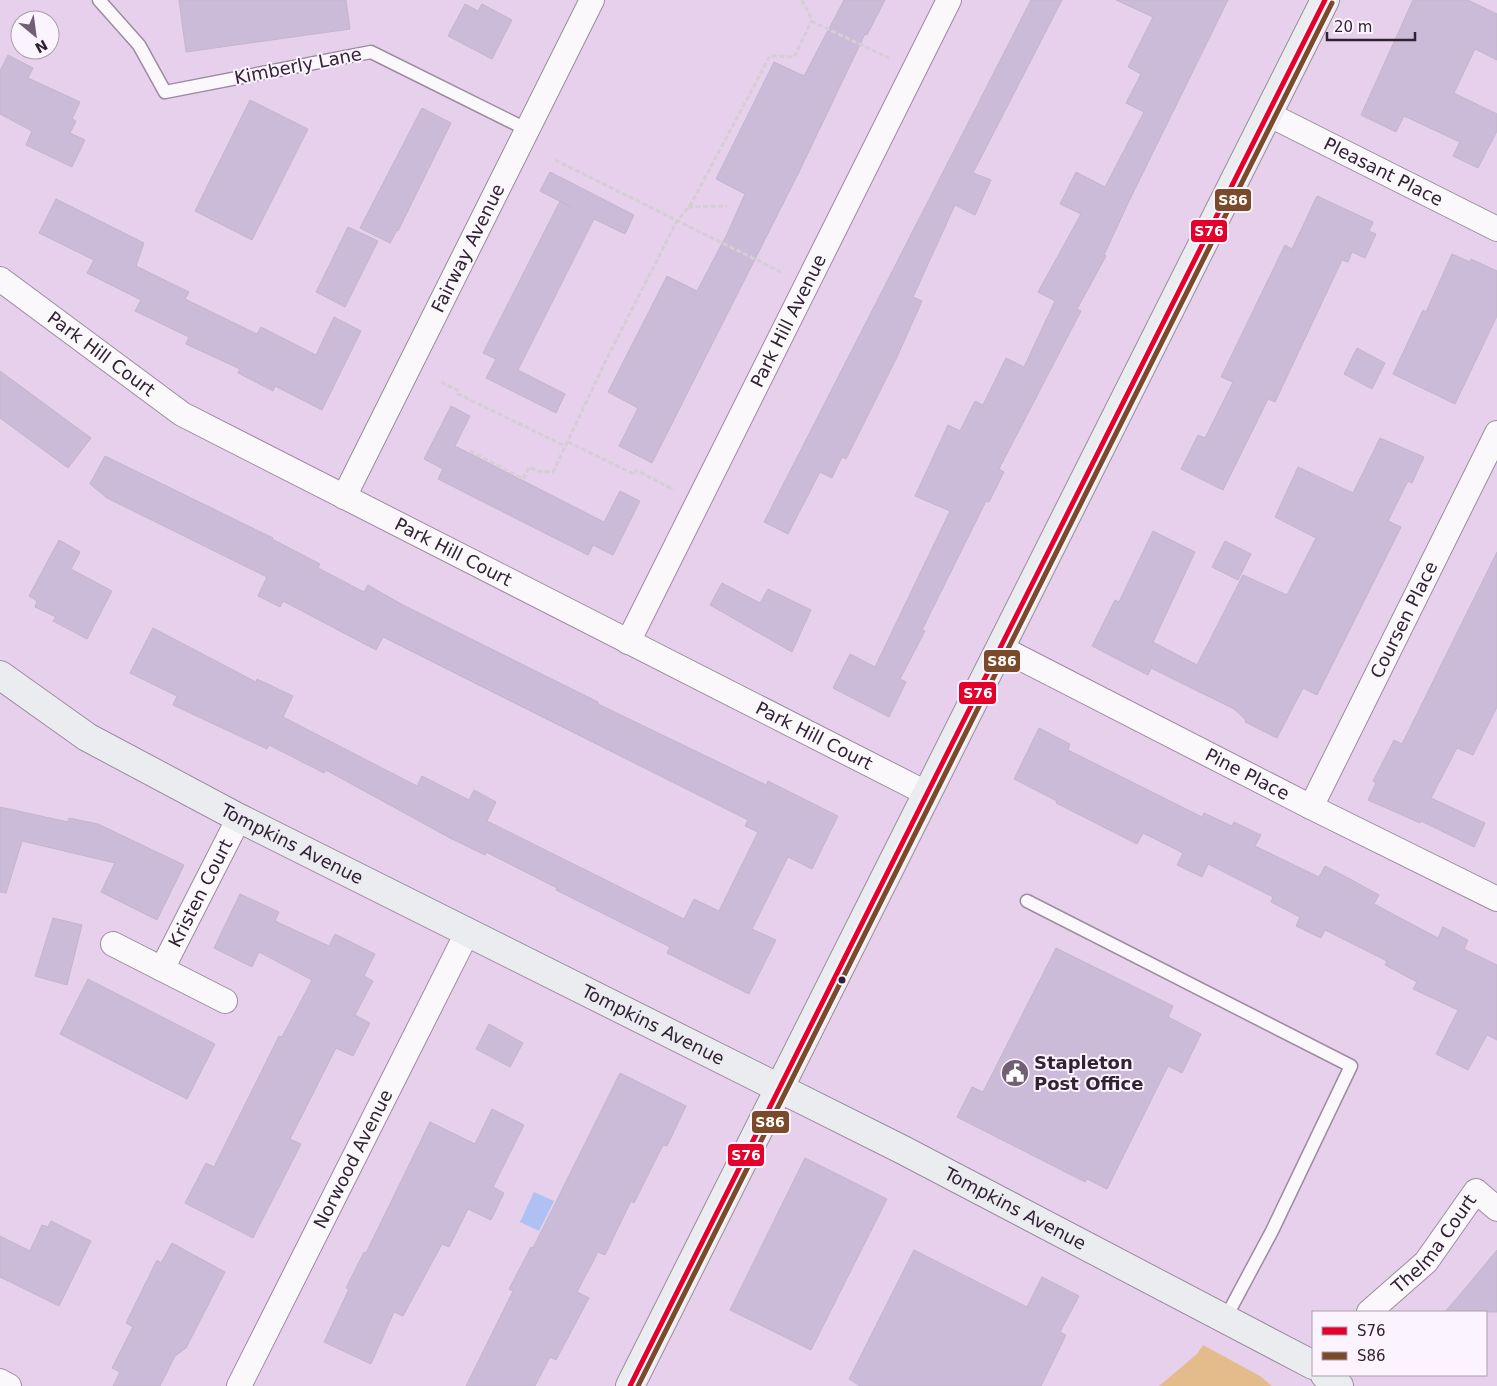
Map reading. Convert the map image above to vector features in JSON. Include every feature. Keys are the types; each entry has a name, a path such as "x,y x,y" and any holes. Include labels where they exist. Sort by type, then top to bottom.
{"street":[{"name":"Fairway Avenue","path":"344,497 592,0"},
{"name":"Park Hill Avenue","path":"628,642 950,0"},
{"path":"630,1386 1325,0"},
{"name":"Pleasant Place","path":"1268,114 1497,229"},
{"name":"Park Hill Court","path":"0,278 182,414 926,793"},
{"name":"Coursen Place","path":"1311,808 1495,445"},
{"name":"Pine Place","path":"999,647 1311,808 1497,899"},
{"name":"Tompkins Avenue","path":"0,675 87,737 240,818 467,933 780,1087 1312,1364"},
{"name":"Kristen Court","path":"162,969 240,818"},
{"name":"Norwood Avenue","path":"240,1386 467,933"},
{"name":"Kristen Court","path":"113,944 225,1001"},
{"name":"Thelma Court","path":"1370,1311 1426,1262 1476,1191 1497,1209"},
{"name":"Tompkins Avenue","path":"1328,1376 1339,1386"},
{"path":"0,1381 10,1386"}],"lane":[{"name":"Kimberly Lane","path":"98,0 139,45 165,92 372,52 528,130"},
{"path":"1026,901 1352,1066 1272,1231 1225,1319"}],"path":[{"path":"802,0 812,20 891,59"},
{"path":"470,451 524,478 529,467 538,471 553,472 607,358 677,221 688,207 770,56 794,56 812,20"},
{"path":"554,160 783,273"},
{"path":"688,207 727,206"},
{"path":"441,382 459,391 458,394 565,446"},
{"path":"567,442 634,474 636,470 674,490"}],"shaded area":[{"path":"1203,1345 1260,1376 1272,1386 1159,1386 1197,1354"}],"water":[{"path":"534,1192 554,1201 539,1231 520,1222"}],"building":[{"path":"179,0 346,0 350,29 186,52"},
{"path":"844,0 885,0 867,35 865,34 798,174 652,463 619,446 638,408 608,392 667,276 697,291 727,234 745,194 716,179 774,62 804,76"},
{"path":"1031,0 1062,0 973,173 991,180 975,215 955,205 913,297 922,301 897,357 846,459 842,457 832,478 820,472 788,534 764,522"},
{"path":"1116,0 1228,0 1130,199 1104,255 1106,256 1077,309 1081,311 999,469 1004,472 989,502 986,501 922,630 925,631 900,679 906,682 889,717 833,688 850,654 875,667 950,511 915,496 948,425 960,431 975,401 983,405 1006,358 1024,367 1055,301 1038,292 1081,214 1060,204 1076,172 1105,187 1144,112 1126,103 1141,74 1128,67 1153,17"},
{"path":"1413,0 1468,0 1497,14 1497,60 1475,49 1454,93 1497,114 1497,131 1478,168 1453,156 1460,142 1404,116 1396,132 1361,115"},
{"path":"465,4 478,11 482,4 512,20 492,59 448,36"},
{"path":"8,55 10,60 18,60 33,68 28,78 80,102 72,119 76,121 70,133 85,140 72,167 26,145 32,131 0,114 0,71"},
{"path":"250,100 308,129 252,240 195,211"},
{"path":"422,108 451,123 398,231 390,243 360,228"},
{"path":"550,172 634,215 625,234 594,219 518,370 565,394 556,413 486,378 496,359 483,353 560,201 540,191"},
{"path":"1317,196 1373,222 1369,231 1376,234 1365,258 1352,252 1348,262 1342,260 1275,402 1268,399 1223,490 1181,469 1198,435 1205,438 1233,382 1221,377 1285,245 1292,249"},
{"path":"56,199 144,243 136,266 189,292 185,299 257,334 261,327 316,355 334,317 361,331 322,410 275,386 273,391 238,373 240,369 186,344 189,337 135,311 141,300 87,273 94,260 39,233"},
{"path":"348,227 378,241 345,307 316,292"},
{"path":"1452,254 1470,262 1471,259 1497,271 1497,316 1455,404 1393,374 1423,310 1426,312"},
{"path":"1357,348 1385,363 1372,389 1344,374"},
{"path":"0,371 91,438 68,468 0,418"},
{"path":"451,406 470,416 455,446 604,522 620,491 640,501 613,555 593,545 588,555 438,479 443,469 424,459"},
{"path":"1380,438 1424,457 1412,483 1408,481 1388,521 1401,527 1317,695 1303,688 1277,738 1245,722 1246,720 1234,709 1151,668 1148,675 1092,646 1115,600 1119,602 1153,531 1195,552 1153,642 1197,665 1243,575 1287,595 1316,538 1275,517 1298,467 1353,493"},
{"path":"105,456 273,538 320,564 318,568 364,592 368,585 401,604 598,702 598,704 766,785 768,781 838,816 812,869 788,857 752,929 776,940 749,994 667,953 670,947 556,890 557,888 486,852 485,855 450,838 326,770 324,773 269,745 267,749 173,705 177,696 130,673 153,628 256,682 257,679 293,696 283,717 417,786 422,776 469,800 474,790 496,802 487,821 684,919 694,899 719,911 758,832 745,826 748,820 383,637 376,650 283,601 280,607 258,596 267,577 107,498 90,484"},
{"path":"59,540 80,552 71,569 112,591 87,639 53,621 56,617 35,607 37,601 29,596"},
{"path":"1225,541 1251,554 1238,580 1212,567"},
{"path":"1497,552 1497,707 1473,755 1457,748 1431,798 1485,823 1474,847 1421,821 1420,823 1368,800 1376,783 1373,781 1394,740 1402,744"},
{"path":"722,583 760,603 768,589 811,610 792,652 710,605"},
{"path":"1039,728 1070,744 1068,750 1202,817 1204,813 1232,826 1234,822 1261,835 1255,846 1319,877 1325,866 1350,879 1379,895 1374,904 1438,938 1443,927 1468,940 1464,949 1497,965 1497,1040 1487,1035 1468,1070 1436,1054 1458,1010 1413,989 1417,982 1385,965 1387,961 1325,930 1321,938 1296,926 1300,917 1271,902 1273,897 1208,864 1202,877 1177,865 1183,853 1143,833 1137,844 1056,803 1057,801 1014,779"},
{"path":"0,807 68,822 69,818 98,824 184,865 157,920 101,892 115,863 22,841 6,893 0,892"},
{"path":"240,894 279,912 275,921 329,946 335,934 375,954 364,976 373,981 355,1015 370,1023 353,1056 336,1048 290,1139 301,1144 253,1238 185,1203 206,1163 214,1167 279,1036 282,1037 312,980 259,952 252,967 214,948"},
{"path":"53,918 82,925 67,985 35,976"},
{"path":"1056,948 1173,1006 1168,1017 1201,1034 1182,1073 1168,1066 1107,1189 1087,1179 1085,1182 957,1117 972,1087 983,1092"},
{"path":"88,979 215,1044 187,1099 60,1034"},
{"path":"489,1024 523,1043 510,1067 476,1049"},
{"path":"620,1073 686,1106 667,1146 663,1145 634,1203 631,1201 605,1255 598,1252 577,1292 589,1298 556,1360 550,1357 535,1386 466,1386 513,1291 509,1289 531,1247 533,1248"},
{"path":"492,1109 524,1125 493,1187 504,1193 491,1220 468,1209 449,1247 442,1244 403,1316 394,1312 371,1364 324,1342 349,1289 346,1288 364,1252 366,1253 430,1122 475,1144"},
{"path":"805,1158 887,1199 811,1350 730,1310"},
{"path":"51,1221 91,1241 59,1306 0,1277 0,1236 30,1251 42,1225 48,1227"},
{"path":"172,1243 225,1272 186,1348 175,1356 160,1386 113,1386 120,1372 112,1368 133,1327 126,1323 157,1260 161,1263"},
{"path":"914,1250 1027,1307 1042,1277 1079,1296 1060,1332 1066,1335 1041,1386 860,1386 849,1379"},
{"path":"1497,1250 1497,1312 1446,1311"}],"transit line":[{"name":"S76","path":"630,1386 1325,0"},
{"name":"S86","path":"638,1386 1332,3"}],"place":[{"name":"Stapleton Post Office","path":"1015,1073"}]}
